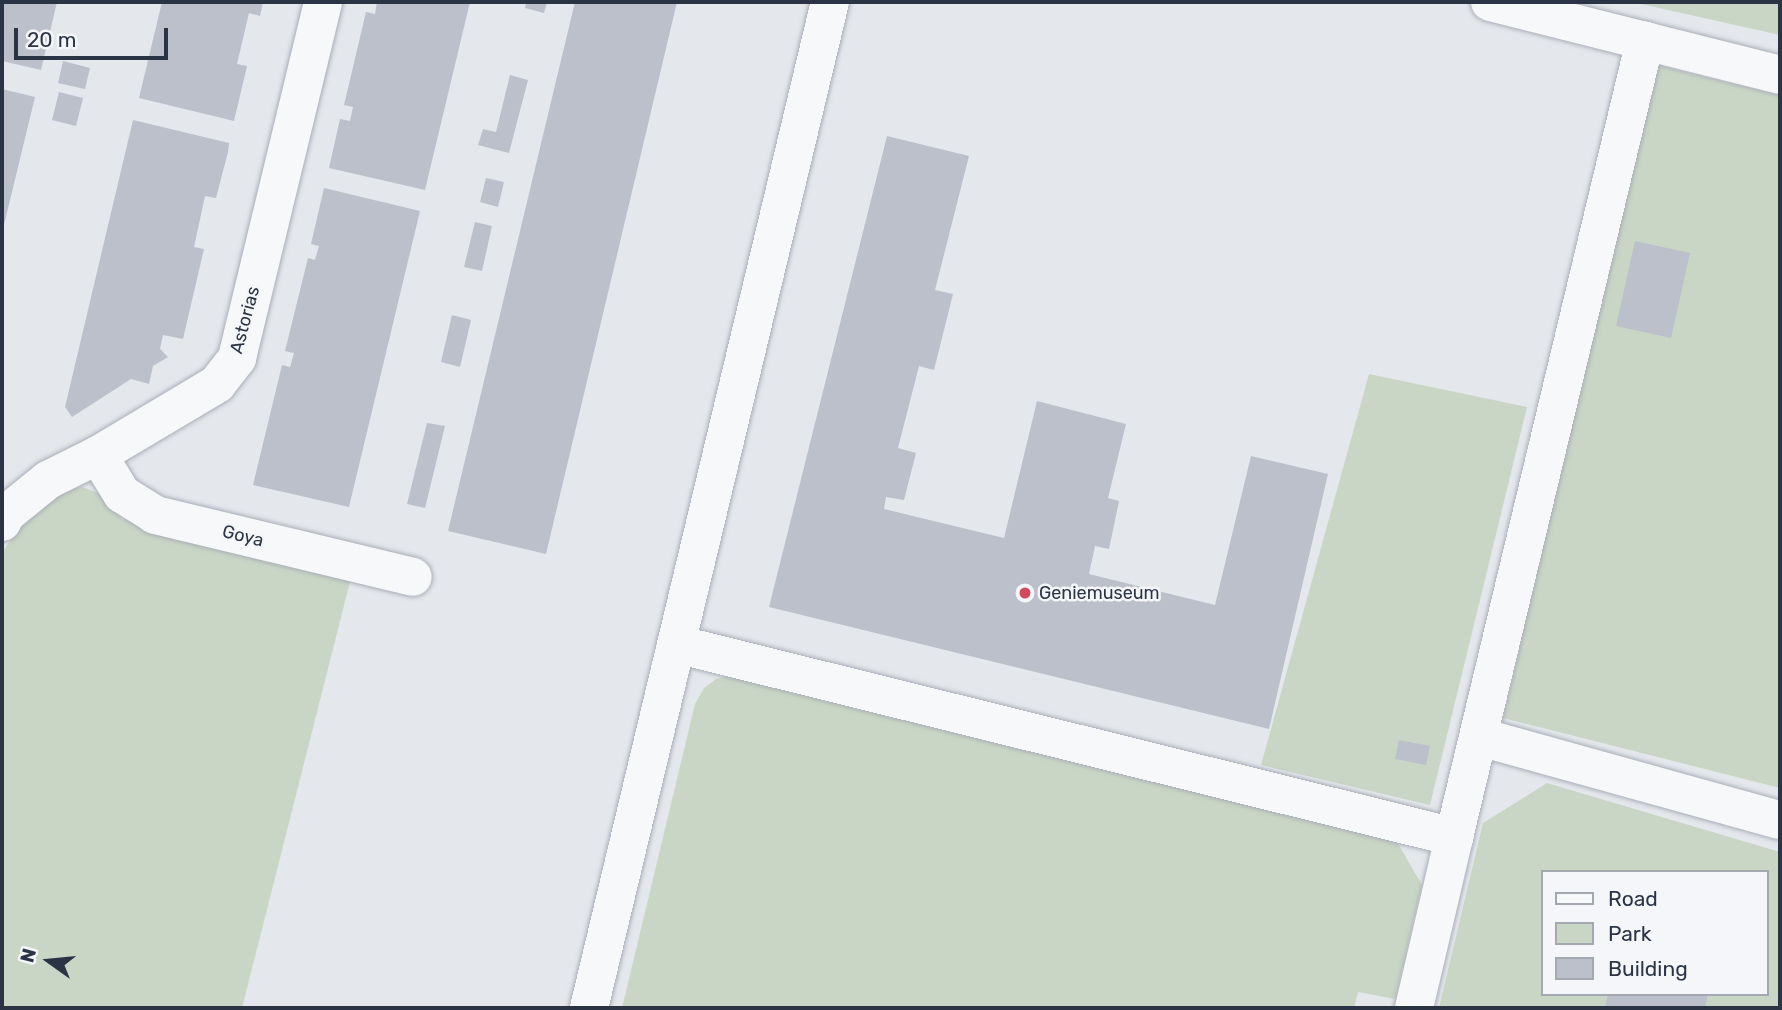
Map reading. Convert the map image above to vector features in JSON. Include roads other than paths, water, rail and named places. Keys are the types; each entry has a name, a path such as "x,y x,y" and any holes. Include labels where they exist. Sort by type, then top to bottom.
{"street":[{"name":"Astorias","path":"3,515 48,480 98,455 217,384 237,358 323,2"},
{"path":"589,1008 830,2"},
{"path":"1490,2 1780,75"},
{"path":"1415,1008 1645,41"},
{"name":"Goya","path":"98,455 122,494 155,515 413,577"},
{"path":"676,644 1454,837"},
{"path":"1480,737 1780,820"}],"place":[{"name":"Geniemuseum","path":"1025,593"}]}
